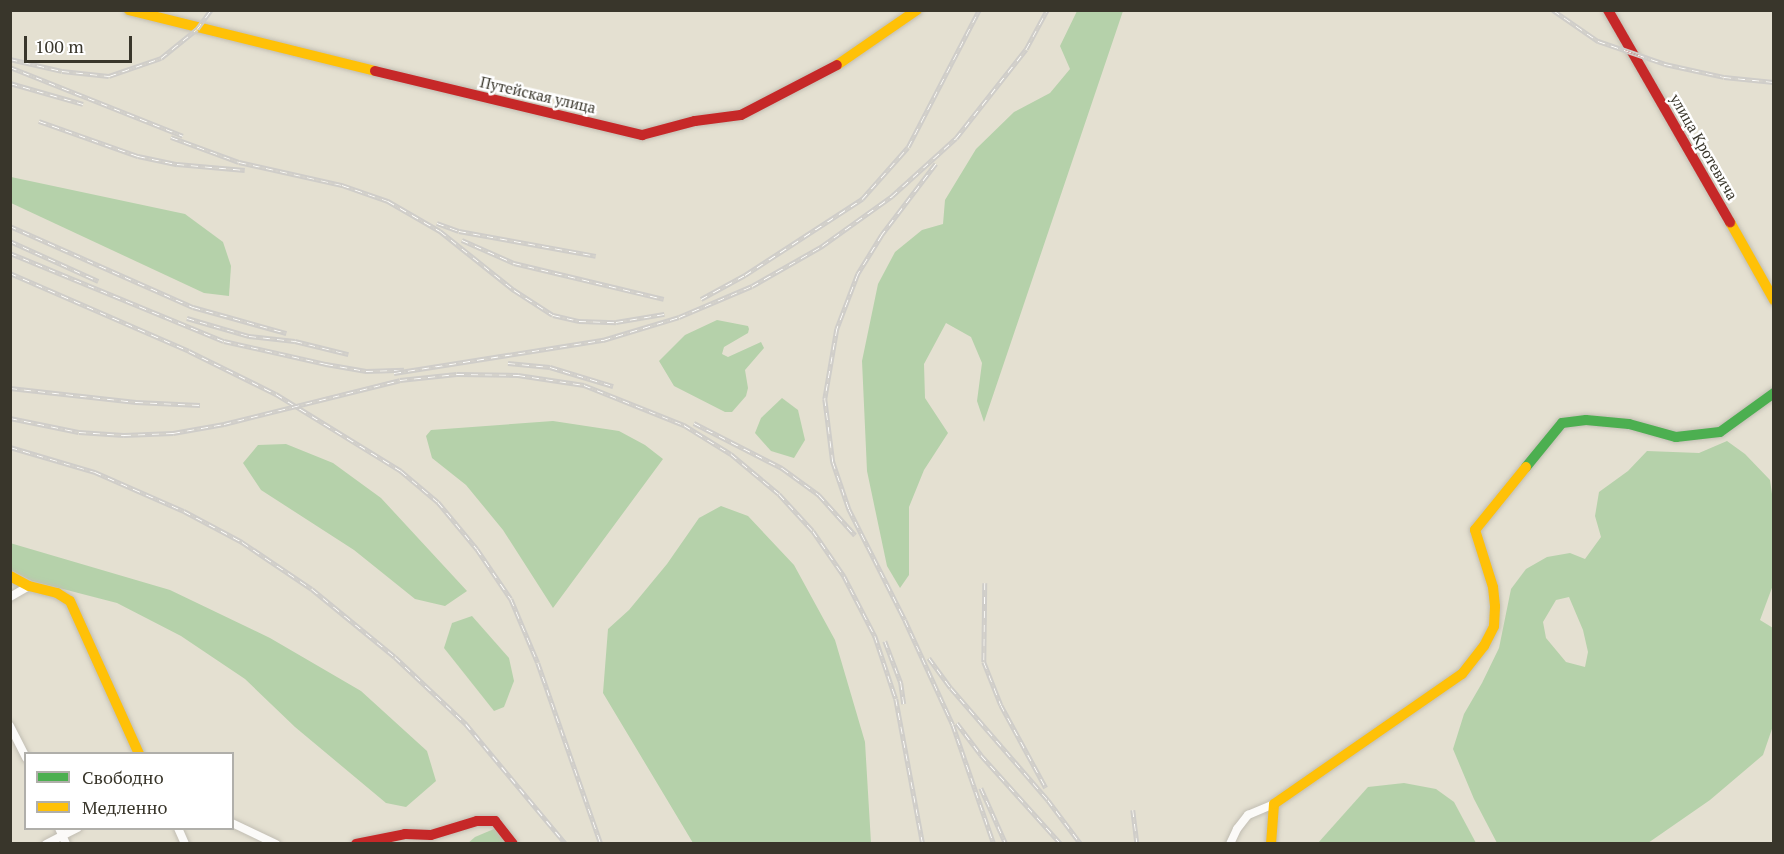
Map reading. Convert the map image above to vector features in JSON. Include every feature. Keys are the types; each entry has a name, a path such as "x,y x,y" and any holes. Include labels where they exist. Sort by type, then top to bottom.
{"street":[{"name":"Путейская улица","path":"129,10 197,29 642,135 695,121 741,115 844,62 917,10"},
{"name":"улица Кротевича","path":"1608,10 1773,300"},
{"path":"1230,843 1248,815 1274,804 1462,674 1478,654 1494,626 1495,606 1493,587 1475,531 1562,423 1586,420 1629,424 1676,437 1720,432 1773,393"},
{"path":"10,576 29,585 57,593 70,601 139,752"},
{"path":"10,597 29,585"},
{"path":"10,726 24,754"},
{"path":"1270,843 1274,804"},
{"path":"356,843 405,834 431,835 477,821 495,821 513,843"},
{"path":"234,824 276,843"},
{"path":"46,843 63,836"}],"green space":[{"path":"1077,11 1123,11 984,422 977,401 982,363 971,337 946,323 924,364 925,398 948,433 924,470 909,507 909,575 900,588 887,566 867,471 862,361 878,284 895,252 922,230 943,224 945,200 976,149 1014,112 1050,93 1070,69 1060,46"},
{"path":"11,177 185,214 223,242 231,266 229,296 204,293 11,203"},
{"path":"717,320 748,326 749,329 748,333 724,347 722,354 728,357 761,342 764,348 745,370 748,388 746,396 732,412 725,412 674,386 659,361 685,335"},
{"path":"782,398 798,410 805,440 794,458 771,451 755,433 761,418"},
{"path":"553,421 619,431 645,445 663,459 553,608 503,530 466,485 432,458 426,436 431,430"},
{"path":"1727,441 1745,454 1770,480 1773,501 1773,585 1760,620 1773,628 1774,723 1763,755 1710,800 1648,843 1497,843 1474,799 1453,749 1464,714 1499,648 1511,589 1526,569 1547,557 1570,553 1585,559 1601,537 1595,516 1599,492 1628,471 1647,451 1699,453","holes":["1569,597 1583,630 1588,652 1585,667 1566,662 1546,638 1543,622 1556,600"]},
{"path":"286,444 333,463 381,498 467,591 445,606 415,599 354,550 261,490 243,463 258,445"},
{"path":"721,506 748,516 794,565 835,640 865,742 871,843 693,843 603,693 608,629 629,610 667,564 699,518"},
{"path":"10,543 170,590 270,638 361,691 427,751 436,781 406,807 386,803 295,727 245,679 181,636 117,603 32,581 11,570"},
{"path":"472,616 509,658 514,681 504,707 494,711 444,648 452,623"},
{"path":"1404,783 1436,789 1454,802 1476,843 1318,843 1368,787"},
{"path":"501,826 513,844 467,844 475,837"}],"railway":[{"path":"10,59 62,71 109,76 161,58 197,29 211,10"},
{"path":"701,299 745,275 862,199 908,147 979,10"},
{"path":"394,373 603,340 679,317 752,286 822,246 892,196 956,138 1026,49 1047,10"},
{"path":"1553,10 1598,41 1665,64 1724,77 1774,82"},
{"path":"10,67 183,136"},
{"path":"10,83 83,104"},
{"path":"39,121 138,156 177,164 245,170"},
{"path":"171,137 239,162 342,185 388,201 440,231 514,290 553,315 579,321 616,322 664,314"},
{"path":"936,164 882,235 858,274 837,329 825,399 833,462 849,509 905,620 953,725 994,844"},
{"path":"437,223 459,231 596,256"},
{"path":"10,226 193,307 286,333"},
{"path":"462,240 514,263 664,299"},
{"path":"10,241 98,281"},
{"path":"10,253 224,341 366,371 404,370"},
{"path":"10,273 189,351 276,394 401,471 438,502 477,549 511,599 538,663 601,844"},
{"path":"187,318 249,336 295,341 348,354"},
{"path":"508,363 550,367 613,386"},
{"path":"10,418 79,432 124,435 173,433 224,424 400,380 457,374 518,375 584,385 684,425 731,454 779,494 813,531 844,576 875,636 896,699 923,844"},
{"path":"10,388 136,402 200,405"},
{"path":"694,423 782,468 819,495 855,535"},
{"path":"10,447 95,472 184,511 242,542 312,589 395,657 466,724 566,844"},
{"path":"985,583 984,662 1001,705 1046,788"},
{"path":"885,641 901,683 904,704"},
{"path":"929,658 951,688 1048,800 1081,844"},
{"path":"957,723 981,755 1061,844"},
{"path":"981,788 1006,844"},
{"path":"1133,810 1137,844"}],"traffic: fast":[{"path":"1526,467 1562,423 1586,420 1629,424 1676,437 1720,432 1774,393"}],"traffic: slow":[{"path":"129,10 375,71"},
{"path":"837,65 917,10"},
{"path":"1730,222 1774,300"},
{"path":"1271,844 1274,804 1462,674 1484,646 1494,626 1495,606 1493,587 1475,530 1526,467"},
{"path":"10,576 29,586 57,593 70,601 138,752"}],"traffic: jam":[{"path":"1608,10 1730,222"},
{"path":"375,71 642,135 695,121 741,115 837,65"},
{"path":"356,844 405,834 431,835 477,821 495,821 513,844"}]}
